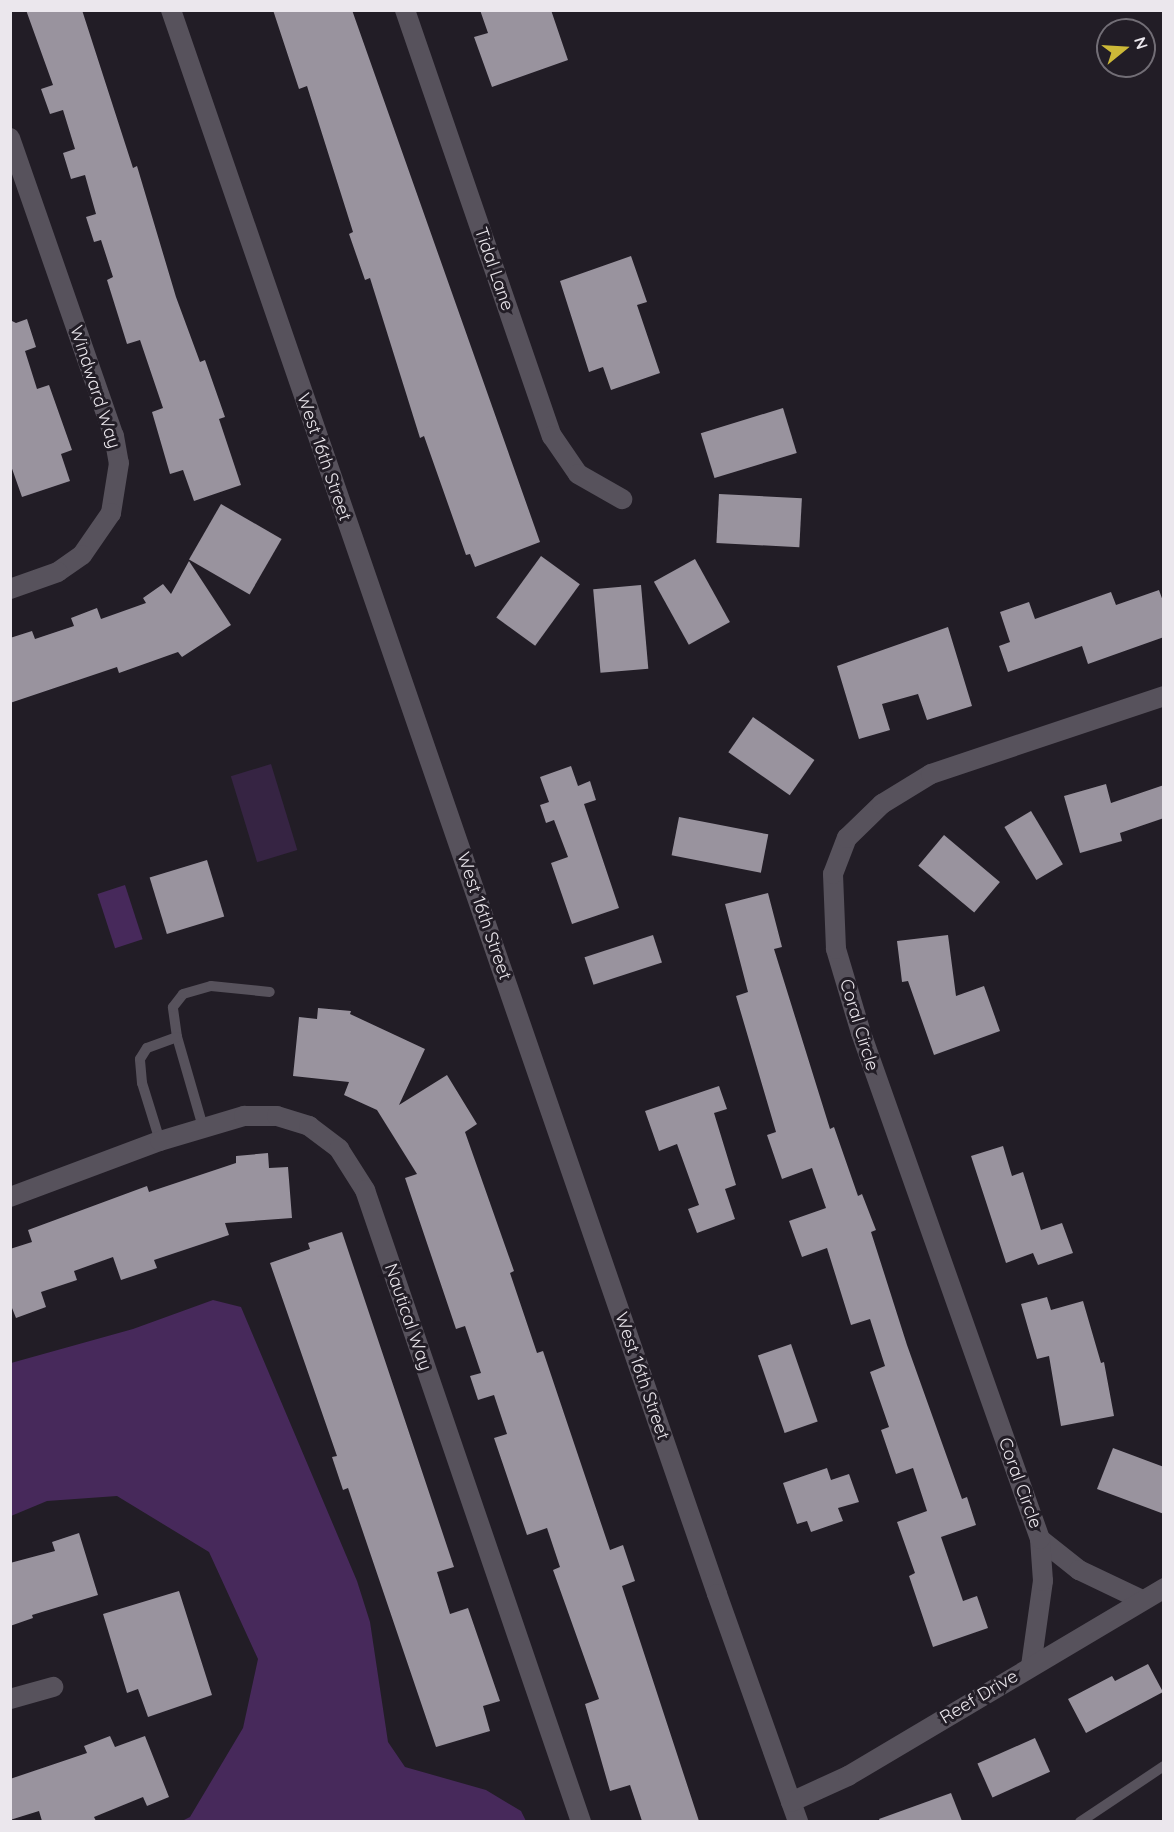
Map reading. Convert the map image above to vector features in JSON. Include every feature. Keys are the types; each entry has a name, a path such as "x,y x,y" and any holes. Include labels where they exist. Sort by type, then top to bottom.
{"street":[{"name":"West 16th Street","path":"171,10 798,1821"},
{"name":"Tidal Lane","path":"405,10 552,436 579,474 622,499"},
{"name":"Windward Way","path":"10,589 58,572 82,555 111,513 119,463 114,436 12,145"},
{"name":"Coral Circle","path":"1031,1666 1043,1581 1040,1539 861,1033 836,949 832,874 847,838 882,804 931,774 1164,696"},
{"name":"Nautical Way","path":"10,1197 203,1127 244,1116 277,1116 309,1126 339,1149 365,1190 581,1821"},
{"name":"Coral Circle","path":"1040,1539 1079,1570 1142,1600"},
{"name":"Reef Drive","path":"792,1802 848,1776 1164,1588"},
{"path":"10,1699 53,1687"}],"lane":[{"path":"203,1127 177,1037 174,1007 183,993 211,986 270,992"},
{"path":"160,1142 142,1083 140,1059 147,1048 177,1037"},
{"path":"1080,1821 1164,1766"}],"shaded area":[{"path":"271,764 297,850 257,862 231,776"},
{"path":"125,885 143,939 115,948 97,894"},
{"path":"213,1300 241,1307 357,1581 370,1622 388,1742 405,1767 486,1790 521,1811 526,1821 182,1821 190,1817 243,1728 258,1659 209,1552 117,1496 47,1501 11,1516 11,1363 133,1329"}],"building":[{"path":"26,10 82,10 133,168 137,166 176,297 200,362 205,360 225,417 219,419 241,485 194,501 183,470 170,474 152,412 163,408 140,340 127,344 107,280 113,277 101,240 94,242 86,217 96,214 85,175 71,179 63,153 75,149 63,110 50,114 41,89 53,85"},
{"path":"273,10 352,10 540,542 475,567 470,554 466,555 424,436 420,438 370,278 365,280 349,234 353,232 307,86 299,89"},
{"path":"480,10 551,10 568,60 492,87 474,37 488,33"},
{"path":"631,256 647,302 637,305 660,373 611,390 603,367 589,372 560,281"},
{"path":"27,319 36,347 25,351 37,389 49,385 72,450 61,454 70,481 22,497 10,463 10,320 16,323"},
{"path":"783,408 797,453 714,478 701,433"},
{"path":"719,494 802,498 799,547 716,543"},
{"path":"221,504 282,539 250,594 189,559"},
{"path":"541,556 580,584 535,646 496,617"},
{"path":"695,559 730,622 689,645 654,582"},
{"path":"189,561 231,625 182,657 178,652 119,673 117,667 10,703 10,638 32,631 35,639 74,626 71,618 97,608 101,619 146,603 143,598 163,584 171,594"},
{"path":"641,585 648,669 601,673 593,589"},
{"path":"1159,590 1164,604 1164,637 1088,664 1082,646 1008,672 999,646 1010,642 1000,612 1029,602 1035,619 1111,592 1116,605"},
{"path":"948,627 972,706 927,720 918,694 882,704 890,730 859,739 837,666"},
{"path":"753,717 814,760 790,795 728,752"},
{"path":"571,766 578,786 590,781 596,800 584,804 619,908 572,924 551,863 568,857 554,820 546,823 540,805 549,802 540,777"},
{"path":"1106,784 1111,803 1164,785 1164,818 1120,833 1122,841 1080,853 1064,796"},
{"path":"1031,811 1063,864 1036,880 1004,827"},
{"path":"679,817 768,834 761,873 672,855"},
{"path":"944,835 1000,882 974,913 918,866"},
{"path":"207,860 224,916 167,934 150,878"},
{"path":"768,893 782,947 774,949 830,1129 834,1127 858,1196 862,1194 876,1230 871,1232 907,1345 962,1499 967,1497 976,1525 941,1537 963,1601 977,1596 988,1628 933,1647 909,1576 915,1573 897,1522 927,1511 913,1468 896,1474 881,1430 889,1427 870,1372 885,1366 870,1319 851,1325 827,1248 802,1257 789,1221 826,1208 812,1168 782,1179 767,1135 776,1132 736,996 748,992 725,904"},
{"path":"653,935 662,963 593,985 585,957"},
{"path":"948,935 956,996 984,986 1000,1031 934,1055 908,981 902,982 897,941"},
{"path":"318,1008 351,1011 350,1014 425,1049 399,1105 447,1075 477,1124 465,1132 514,1271 510,1273 537,1353 543,1351 610,1550 623,1545 635,1581 622,1586 699,1821 642,1821 630,1785 610,1791 585,1704 599,1699 553,1570 560,1567 547,1528 527,1535 494,1438 507,1434 494,1395 478,1400 470,1376 481,1373 465,1326 456,1329 405,1178 417,1174 377,1110 344,1095 349,1082 293,1076 299,1017 317,1019"},
{"path":"719,1086 727,1109 714,1113 736,1185 725,1189 735,1219 697,1233 688,1209 699,1205 677,1144 659,1151 645,1111"},
{"path":"1003,1146 1012,1176 1023,1172 1041,1230 1062,1223 1073,1253 1038,1265 1033,1253 1006,1263 971,1156"},
{"path":"268,1153 269,1168 288,1167 292,1218 225,1223 229,1235 154,1260 157,1268 121,1280 113,1257 74,1271 77,1280 41,1292 46,1307 16,1318 10,1303 10,1249 32,1242 28,1230 147,1186 149,1192 236,1163 236,1156"},
{"path":"342,1232 454,1567 437,1572 450,1614 468,1608 500,1701 483,1706 490,1731 436,1747 348,1488 343,1490 332,1457 337,1456 270,1263 310,1249 308,1243"},
{"path":"1047,1297 1051,1310 1083,1301 1101,1363 1104,1362 1114,1416 1061,1426 1049,1356 1037,1359 1021,1304"},
{"path":"791,1344 818,1422 785,1433 758,1355"},
{"path":"1113,1448 1164,1467 1164,1514 1097,1489"},
{"path":"827,1468 831,1480 849,1474 859,1502 838,1508 843,1521 811,1532 807,1521 797,1524 783,1483"},
{"path":"79,1533 98,1595 32,1615 33,1618 10,1626 10,1563 55,1551 52,1542"},
{"path":"179,1591 212,1695 148,1717 138,1689 127,1693 103,1614"},
{"path":"1148,1664 1163,1692 1086,1733 1068,1699 1112,1676 1115,1681"},
{"path":"110,1736 115,1747 145,1736 169,1797 147,1806 143,1797 94,1817 96,1821 42,1821 39,1811 10,1820 10,1779 87,1753 84,1746"},
{"path":"1035,1738 1050,1772 992,1797 977,1764"},
{"path":"951,1793 962,1821 880,1821 879,1819"}]}
